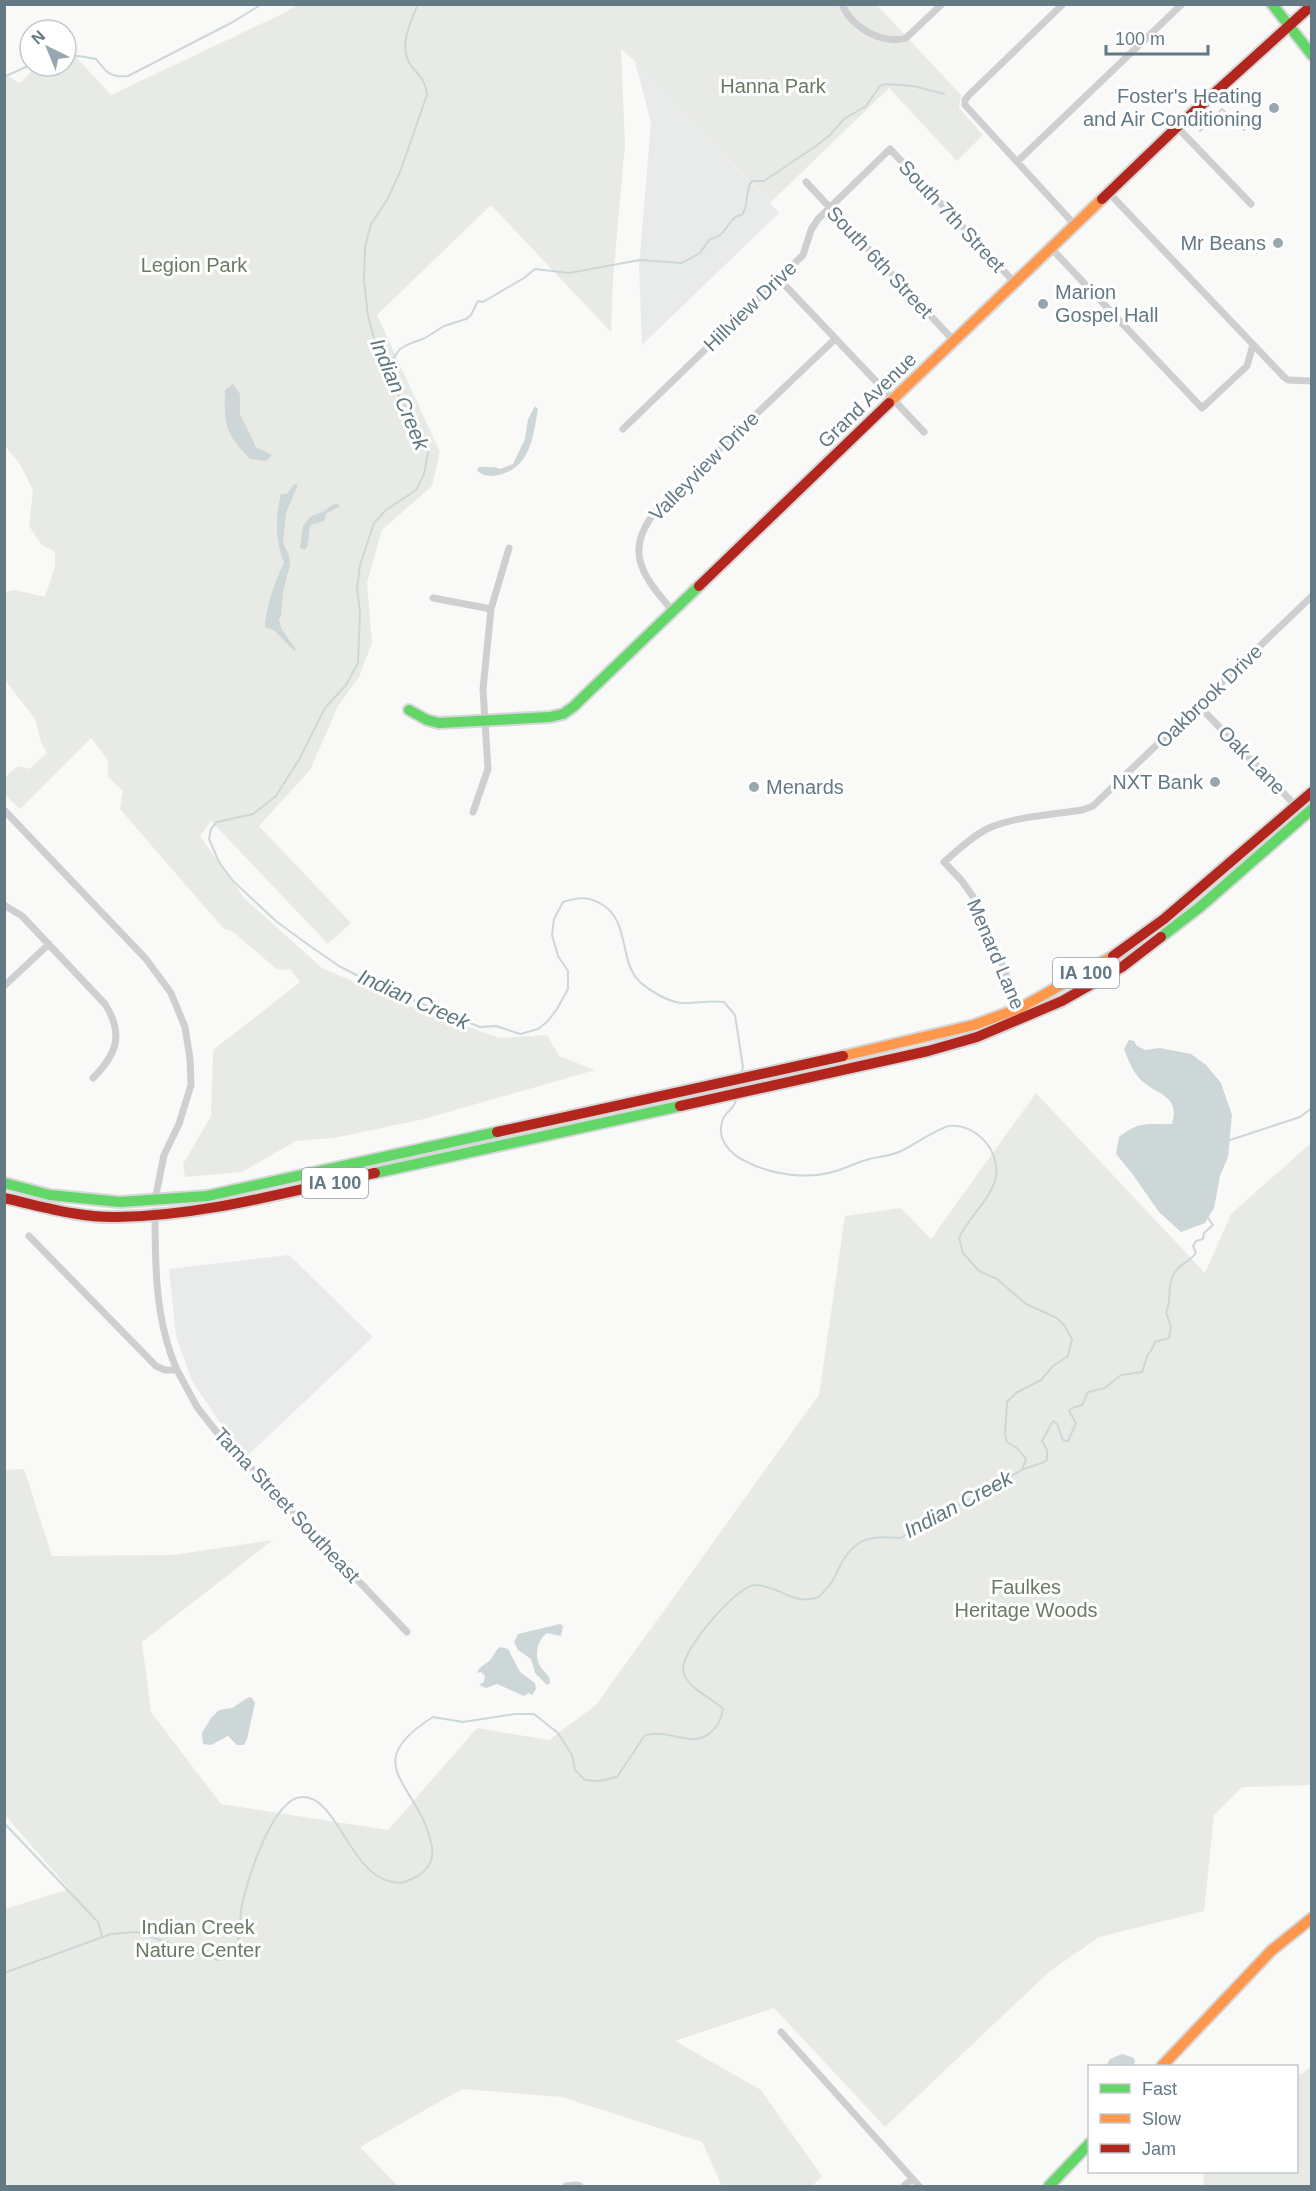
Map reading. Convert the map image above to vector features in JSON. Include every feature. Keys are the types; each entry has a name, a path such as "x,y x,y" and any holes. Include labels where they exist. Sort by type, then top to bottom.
{"main road":[{"path":"1272,4 1311,55"},
{"name":"Grand Avenue","path":"409,710 427,720 440,723 550,717 563,714 573,707 1177,127 1311,5"},
{"name":"IA 100","path":"4,1183 74,1199 120,1202 207,1196 963,1028 1020,1008 1115,955 1311,792"},
{"name":"IA 100","path":"4,1198 89,1215 116,1217 208,1209 815,1077 977,1037 1024,1019 1092,985 1145,951 1200,907 1308,813"},
{"path":"1164,2065 1272,1950 1311,1918"},
{"path":"1049,2187 1088,2144"}],"street":[{"path":"842,4 856,23 877,36 900,40 906,38 942,4"},
{"path":"1063,4 969,95 965,100 965,105 968,111 1075,225"},
{"path":"1017,162 1182,4"},
{"path":"1177,127 1251,204"},
{"name":"Hillview Drive","path":"623,429 803,255 811,230 829,207 890,149"},
{"name":"South 7th Street","path":"890,149 1015,283"},
{"name":"South 6th Street","path":"806,182 954,341"},
{"path":"1109,193 1284,377 1288,380 1311,381"},
{"path":"1051,248 1202,408 1247,366 1252,345"},
{"path":"778,279 924,432"},
{"name":"Valleyview Drive","path":"673,611 651,587 644,574 639,543 647,522 662,504 835,339"},
{"path":"473,813 488,769 483,689 491,609 509,548"},
{"name":"Oakbrook Drive","path":"944,862 967,842 987,829 1005,822 1082,810 1093,806 1311,596"},
{"path":"433,598 491,609"},
{"name":"Oak Lane","path":"1199,706 1296,806 1308,813"},
{"name":"Tama Street Southeast","path":"4,810 146,958 171,993 185,1027 191,1085 179,1124 164,1155 155,1201 156,1285 159,1310 177,1370 197,1407 215,1430 407,1632"},
{"name":"Menard Lane","path":"944,862 962,881 976,902 1024,1019"},
{"path":"4,905 22,916 105,1004 113,1017 117,1031 112,1054 93,1078"},
{"path":"4,986 49,944"},
{"path":"29,1236 156,1366 165,1370 177,1370"},
{"path":"781,2032 919,2187"},
{"path":"904,2187 912,2179"},
{"path":"566,2187 576,2185 580,2187"}],"shaded area":[{"path":"635,61 779,213 642,345 639,267 651,123"},
{"path":"233,384 240,394 240,414 256,447 272,455 266,461 250,459 235,442 228,428 225,390"},
{"path":"535,406 538,409 532,440 524,458 509,471 492,476 481,474 477,470 479,467 500,469 513,464 525,439 528,419"},
{"path":"294,484 298,485 286,513 283,543 289,555 290,565 279,619 281,628 297,651 293,650 275,631 265,627 271,594 284,563 278,537 279,503 281,494 287,494"},
{"path":"334,504 340,506 326,514 324,521 311,525 307,547 305,550 300,548 303,526 311,516 323,512"},
{"path":"1129,1040 1134,1041 1137,1046 1145,1050 1160,1048 1191,1054 1206,1065 1221,1083 1232,1115 1228,1157 1220,1176 1214,1208 1205,1223 1181,1232 1159,1212 1116,1154 1119,1137 1144,1124 1172,1124 1174,1114 1170,1101 1140,1079 1132,1068 1124,1049"},
{"path":"289,1255 373,1337 247,1456 219,1421 192,1381 176,1336 169,1269"},
{"path":"560,1624 563,1626 561,1636 547,1633 538,1648 538,1662 550,1680 547,1685 535,1673 531,1659 518,1650 514,1642 518,1634"},
{"path":"500,1647 508,1649 520,1672 535,1683 536,1689 532,1695 529,1693 524,1696 497,1684 486,1688 479,1685 484,1682 485,1676 481,1672 477,1673 478,1670"},
{"path":"249,1697 255,1703 244,1745 237,1745 228,1736 211,1745 203,1744 202,1733 211,1718 219,1710 232,1708"},
{"path":"1122,2054 1134,2058 1135,2061 1133,2065 1107,2065 1110,2059"}],"green space":[{"name":"Legion Park","path":"876,4 961,95 959,108 983,135 957,161 889,88 770,203 621,49 625,145 613,278 611,332 491,205 377,315 440,452 432,486 382,530 367,583 372,643 359,677 338,706 310,770 259,826 351,923 328,944 211,821 200,836 244,898 322,968 419,1010 500,1038 547,1035 559,1056 595,1070 424,1119 334,1138 296,1141 242,1172 185,1177 183,1164 211,1116 213,1050 300,982 290,969 278,970 233,932 223,928 120,809 123,791 108,777 108,760 91,738 20,809 5,795 4,778 18,766 29,769 47,753 41,742 35,719 5,680 5,592 15,590 45,597 55,566 55,552 42,545 29,526 33,490 20,464 5,446 5,74 20,83 25,78 78,78 78,59 111,95 298,5"},
{"path":"1036,1093 1205,1273 1231,1214 1311,1143 1311,1785 1242,1787 1214,1815 1204,1911 1099,1937 1049,1972 885,2127 774,2008 675,2041 761,2090 822,2176 812,2186 722,2186 702,2142 562,2097 462,2089 360,2147 398,2186 5,2186 5,1909 69,1889 5,1815 5,1470 24,1469 52,1556 173,1555 273,1540 142,1642 151,1712 221,1804 388,1830 477,1728 549,1740 596,1705 819,1395 845,1216 901,1208 931,1239"},
{"path":"1311,2066 1311,2186 1203,2186 1204,2173 1298,2173 1298,2074 1303,2073"}],"waterway":[{"name":"Indian Creek","path":"78,56 96,59 109,73 128,76 231,23 262,4"},
{"name":"Indian Creek","path":"418,4 406,36 405,52 412,67 424,83 427,95 400,172 387,200 371,224 365,247 364,281 368,316 375,342 400,398 416,422 428,452 424,474 416,490 386,510 374,523 360,565 357,589 360,612 358,663 346,685 325,708 300,758 276,796 253,814 217,822 211,829 209,839 219,862 233,881 277,922 339,966 376,985 480,1027 496,1026 520,1034 538,1029 548,1021 568,989 568,971 558,956 552,935 554,919 563,902 583,898 598,902 611,912 617,922 629,964 633,974 640,982 671,1001 724,1002 735,1015 743,1067 741,1074"},
{"name":"Indian Creek","path":"4,77 18,71"},
{"path":"387,367 400,349 425,338 444,326 466,319 471,315 478,301 483,302 535,269 569,273 640,260 682,263 700,253 710,239 720,235 733,219 742,215 752,181 764,181 816,146 844,119 866,106 880,86 886,84 913,86 944,94"},
{"path":"1200,131 1222,109 1244,130"},
{"name":"Indian Creek","path":"4,1973 111,1934 137,1932 218,1960 230,1957 237,1945 246,1889 264,1840 281,1810 291,1801 302,1797 314,1800 324,1807 362,1862 373,1873 397,1883 418,1876 430,1862 432,1846 424,1823 399,1776 395,1762 399,1749 410,1734 433,1717 463,1722 515,1714 534,1714 558,1733 572,1755 575,1770 585,1780 599,1781 617,1777 645,1735 665,1734 692,1739 704,1737 717,1725 723,1709 688,1681 683,1669 685,1660 701,1634 736,1595 755,1585 771,1588 800,1599 817,1597 831,1584 845,1557 857,1544 872,1538 900,1538 1022,1470 1026,1459 1018,1449 1007,1442 1005,1434 1007,1402 1016,1393 1041,1380 1053,1366 1068,1356 1072,1339 1057,1318 1026,1304 997,1279 979,1271 963,1253 959,1238 990,1192 996,1176 994,1157 984,1140 968,1129 949,1126 892,1154 825,1174 790,1175 757,1166 730,1151 723,1140 721,1126 724,1117 736,1101"},
{"path":"1230,1140 1300,1117 1312,1108"},
{"path":"1022,1470 1047,1460 1047,1450 1042,1441 1053,1421 1057,1424 1063,1440 1068,1441 1076,1423 1069,1411 1082,1405 1088,1392 1105,1388 1121,1375 1142,1372 1155,1342 1169,1338 1171,1327 1166,1312 1171,1282 1176,1270 1196,1253 1193,1246 1196,1241 1203,1239 1204,1233 1213,1225 1208,1218"},
{"path":"4,1823 98,1922 102,1936"}],"traffic: fast":[{"path":"1272,4 1312,55"},
{"path":"409,710 427,720 439,723 550,717 563,714 699,586"},
{"path":"1161,937 1200,907 1312,809"},
{"path":"375,1173 680,1106"},
{"path":"4,1183 50,1195 120,1202 207,1196 497,1132"},
{"path":"1049,2186 1088,2145"}],"traffic: slow":[{"path":"889,403 1102,199"},
{"path":"843,1056 974,1025 1020,1008 1113,956"},
{"path":"1163,2065 1272,1950 1312,1918"}],"traffic: jam":[{"path":"1102,199 1177,127 1312,5"},
{"path":"699,586 889,403"},
{"path":"1113,956 1164,919 1312,792"},
{"path":"680,1106 928,1051 977,1037 1062,1001 1122,967 1161,937"},
{"path":"497,1132 843,1056"},
{"path":"4,1198 89,1216 150,1216 247,1201 375,1173"}],"place":[{"name":"Foster's Heating and Air Conditioning","path":"1274,108"},
{"name":"Mr Beans","path":"1278,243"},
{"name":"Marion Gospel Hall","path":"1043,304"},
{"name":"NXT Bank","path":"1215,782"},
{"name":"Menards","path":"754,787"}],"park label":[{"name":"Hanna Park","path":"773,86"},
{"name":"Faulkes Heritage Woods","path":"1026,1598"},
{"name":"Indian Creek Nature Center","path":"198,1938"}]}
